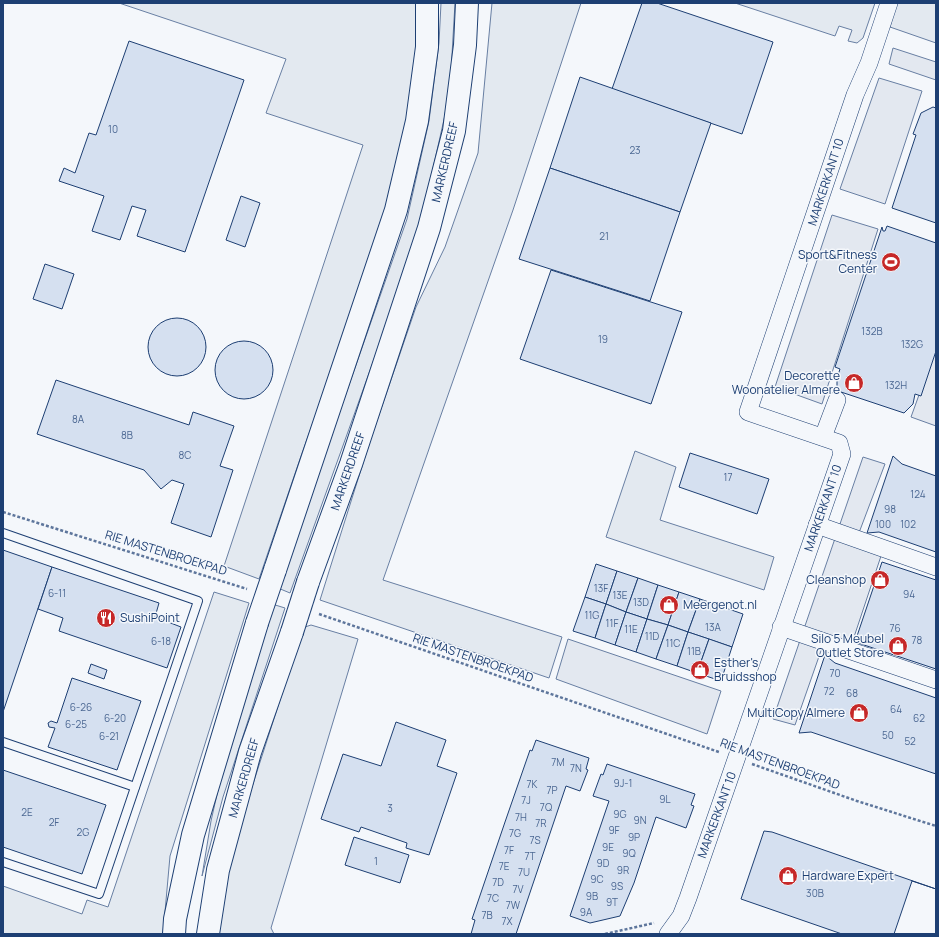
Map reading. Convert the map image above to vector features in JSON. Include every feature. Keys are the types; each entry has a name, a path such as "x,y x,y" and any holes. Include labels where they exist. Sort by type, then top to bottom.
{"main road":[{"path":"174,934 175,919 193,835 257,623 396,210 417,121 427,47 427,3"},
{"name":"MARKERDREEF","path":"208,934 218,870 248,759 308,582 351,464 429,228 454,131 465,45 467,3"}],"street":[{"name":"MARKERKANT 10","path":"668,934 680,916 737,758 842,454 839,442 748,412 855,95 869,63 889,3"},
{"path":"823,436 837,400"},
{"path":"817,525 936,566"},
{"path":"781,627 936,680"}],"lane":[{"path":"3,533 198,601 99,894 3,862"},
{"path":"3,742 135,787"}],"path":[{"name":"RIE MASTENBROEKPAD","path":"3,512 250,590"},
{"name":"RIE MASTENBROEKPAD","path":"315,613 737,758 857,801 936,826"},
{"path":"605,934 680,916"}],"shaded area":[{"path":"119,3 417,3 418,43 403,154 357,299 259,579 224,566 363,145 266,113 286,59"},
{"path":"441,3 455,3 451,72 445,115 422,217 400,287 290,593 278,588 407,219 429,121 439,43"},
{"path":"492,3 581,3 513,210 383,580 562,637 549,678 320,600 370,441 416,307 445,247 478,153"},
{"path":"735,3 875,3 863,38 857,43 848,41 852,30 839,26 835,36"},
{"path":"896,3 936,3 936,43 890,27"},
{"path":"893,48 936,62 936,80 889,64"},
{"path":"879,78 922,91 885,204 840,189"},
{"path":"832,215 878,229 822,404 775,387"},
{"path":"936,348 936,426 911,417"},
{"path":"635,451 676,467 660,520 774,557 764,590 606,537"},
{"path":"863,457 885,464 854,546 881,556 848,655 823,645 795,725 773,719"},
{"path":"214,592 249,603 170,856 163,934 3,934 3,886 82,914 87,900 108,907"},
{"path":"272,604 285,608 223,797 202,876 211,821 225,759"},
{"path":"311,625 358,639 271,928 274,934 218,934 224,874 299,641 305,627"},
{"path":"568,639 721,691 707,734 556,679"}],"building":[{"path":"642,3 657,3 773,42 742,134 612,89"},
{"path":"129,41 244,80 185,252 137,236 146,210 132,206 120,240 92,231 104,196 59,181 64,168 75,173 89,133 96,135"},
{"path":"580,77 711,123 680,212 550,168"},
{"path":"933,107 936,108 936,223 892,208 916,135 913,134 921,113"},
{"path":"550,168 680,212 650,301 519,259"},
{"path":"241,196 260,203 245,247 226,240"},
{"path":"887,226 936,243 936,351 921,396 915,394 913,404 904,413 838,391 837,378 840,369 835,367 882,227 883,231 885,231"},
{"path":"45,264 74,274 62,309 33,299"},
{"path":"551,270 682,312 651,404 520,359"},
{"path":"177,318 193,323 201,331 206,347 201,363 193,371 177,376 161,371 153,363 148,347 153,331 161,323"},
{"path":"244,341 255,343 268,354 271,359 273,370 271,381 260,394 255,397 244,399 233,397 220,386 217,381 215,370 217,359 228,346 233,343"},
{"path":"56,380 189,425 193,412 234,426 220,466 233,470 211,537 171,523 184,484 172,480 161,489 144,470 37,434"},
{"path":"690,453 769,479 757,514 679,487"},
{"path":"893,456 902,464 936,476 936,552 879,532 867,533"},
{"path":"3,550 52,567 3,712"},
{"path":"882,562 936,580 936,669 855,642"},
{"path":"596,564 617,571 606,604 585,597"},
{"path":"52,567 159,603 155,617 181,627 167,668 59,631 63,618 38,609"},
{"path":"617,571 638,578 626,612 606,604"},
{"path":"638,578 658,585 647,619 626,612"},
{"path":"658,585 679,592 668,625 647,619"},
{"path":"679,592 700,599 688,632 668,625"},
{"path":"585,597 606,604 595,638 573,631"},
{"path":"700,599 743,614 732,647 688,632"},
{"path":"606,604 626,612 615,645 595,638"},
{"path":"626,612 647,619 636,652 615,645"},
{"path":"647,619 668,625 656,659 636,652"},
{"path":"668,625 688,632 677,666 656,659"},
{"path":"688,632 709,639 697,673 677,666"},
{"path":"709,639 732,647 721,681 697,673"},
{"path":"825,655 835,663 936,698 936,774 811,732 799,733"},
{"path":"91,664 107,670 104,679 88,673"},
{"path":"72,678 141,701 117,770 48,747 55,728 49,727 48,723 51,721 57,723"},
{"path":"396,722 446,740 437,766 457,773 429,855 406,848 407,843 361,827 359,832 321,819 343,754 381,766"},
{"path":"536,740 589,758 586,769 588,770 580,791 566,786 516,934 471,934 475,920 472,919 530,750 532,751"},
{"path":"607,764 695,794 691,805 694,806 686,828 656,817 634,883 620,916 590,923 570,916 609,801 593,796 601,774 603,775"},
{"path":"3,770 106,805 82,874 3,847"},
{"path":"764,831 772,832 936,889 912,881 894,934 842,934 741,899"},
{"path":"354,837 409,855 400,883 345,865"}],"place":[{"name":"Sport&Fitness Center","path":"891,262"},
{"name":"Decorette Woonatelier Almere","path":"854,383"},
{"name":"Cleanshop","path":"880,580"},
{"name":"Meergenot.nl","path":"669,605"},
{"name":"SushiPoint","path":"106,618"},
{"name":"Silo 5 Meubel Outlet Store","path":"898,646"},
{"name":"Esther's Bruidsshop","path":"700,670"},
{"name":"MultiCopy Almere","path":"859,713"},
{"name":"Hardware Expert","path":"788,876"}]}
